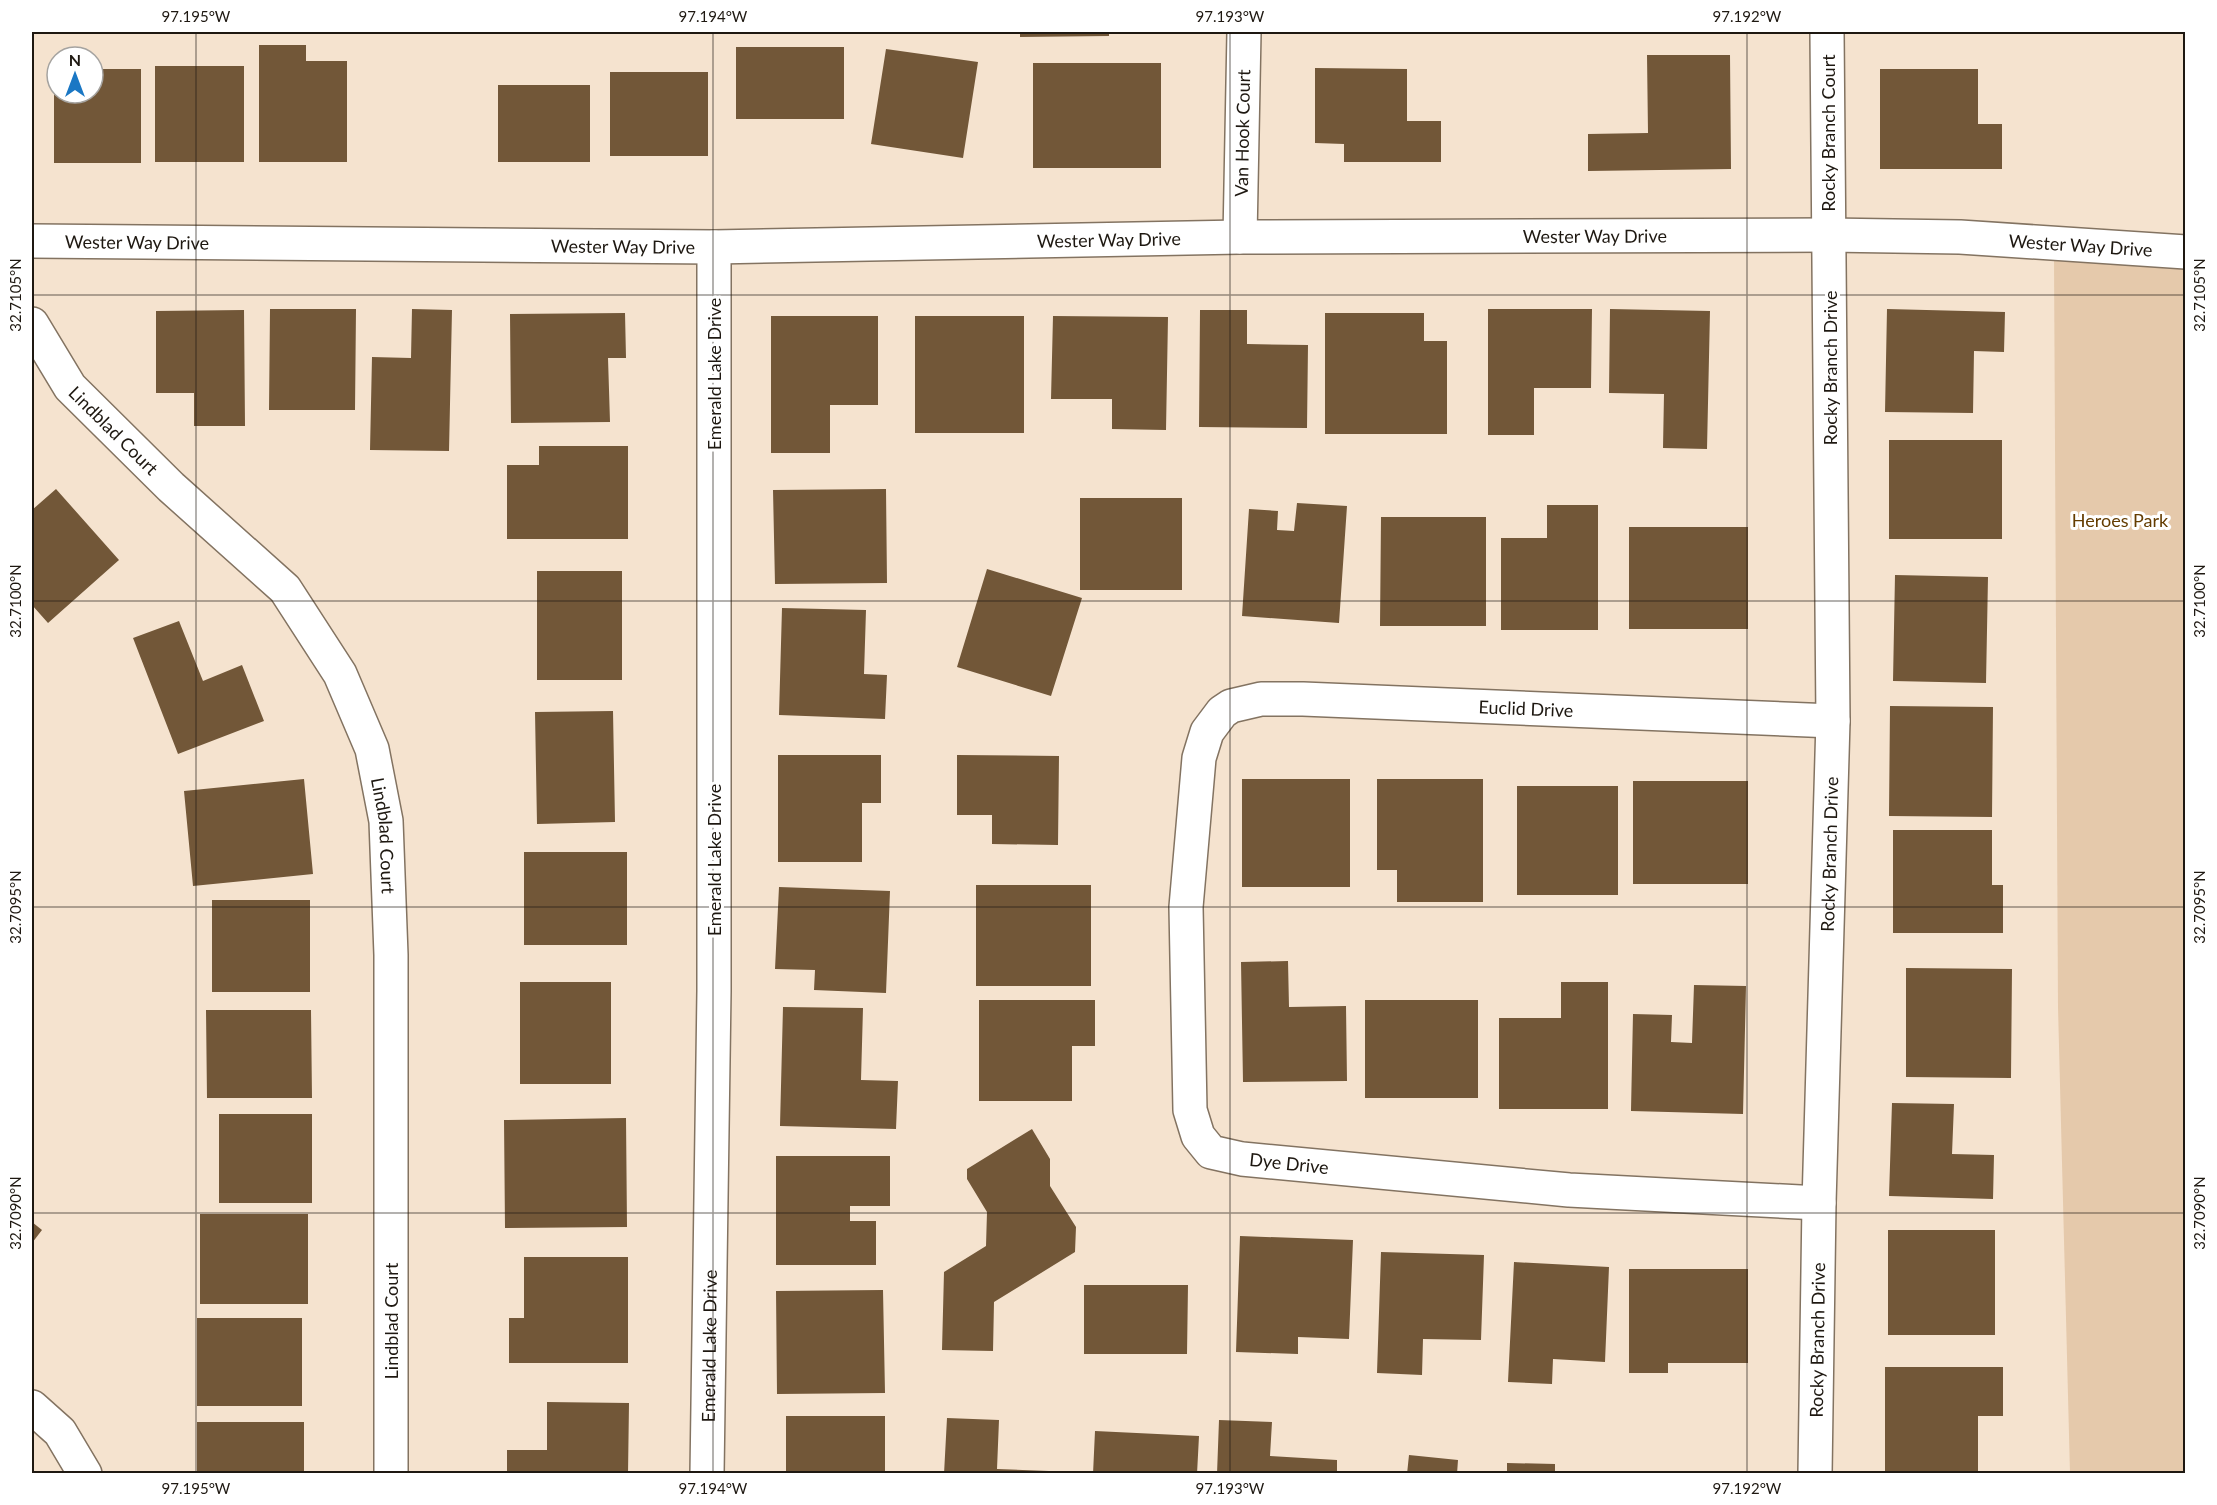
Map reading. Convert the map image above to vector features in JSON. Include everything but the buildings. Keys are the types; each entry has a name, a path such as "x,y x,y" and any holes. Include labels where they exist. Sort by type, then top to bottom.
{"street":[{"name":"Van Hook Court","path":"1240,237 1244,32"},
{"name":"Rocky Branch Court","path":"1827,32 1828,235"},
{"name":"Wester Way Drive","path":"32,241 714,246 1240,237 1828,235 1960,237 2186,252"},
{"name":"Rocky Branch Drive","path":"1815,1473 1819,1203 1833,721 1828,235"},
{"name":"Emerald Lake Drive","path":"707,1473 714,991 714,246"},
{"name":"Lindblad Court","path":"32,324 70,387 171,487 285,589 340,674 372,749 386,821 391,955 391,1473"},
{"name":"Euclid Drive","path":"1222,712 1231,706 1261,699 1303,699 1833,721"},
{"name":"Dye Drive","path":"1222,712 1207,732 1199,758 1186,907 1190,1110 1198,1136 1211,1152 1242,1159 1569,1190 1819,1203"},
{"path":"32,1407 60,1432 85,1473"}],"green space":[{"name":"Heroes Park","path":"2054,258 2185,265 2185,1473 2070,1473 2058,1007"}]}
